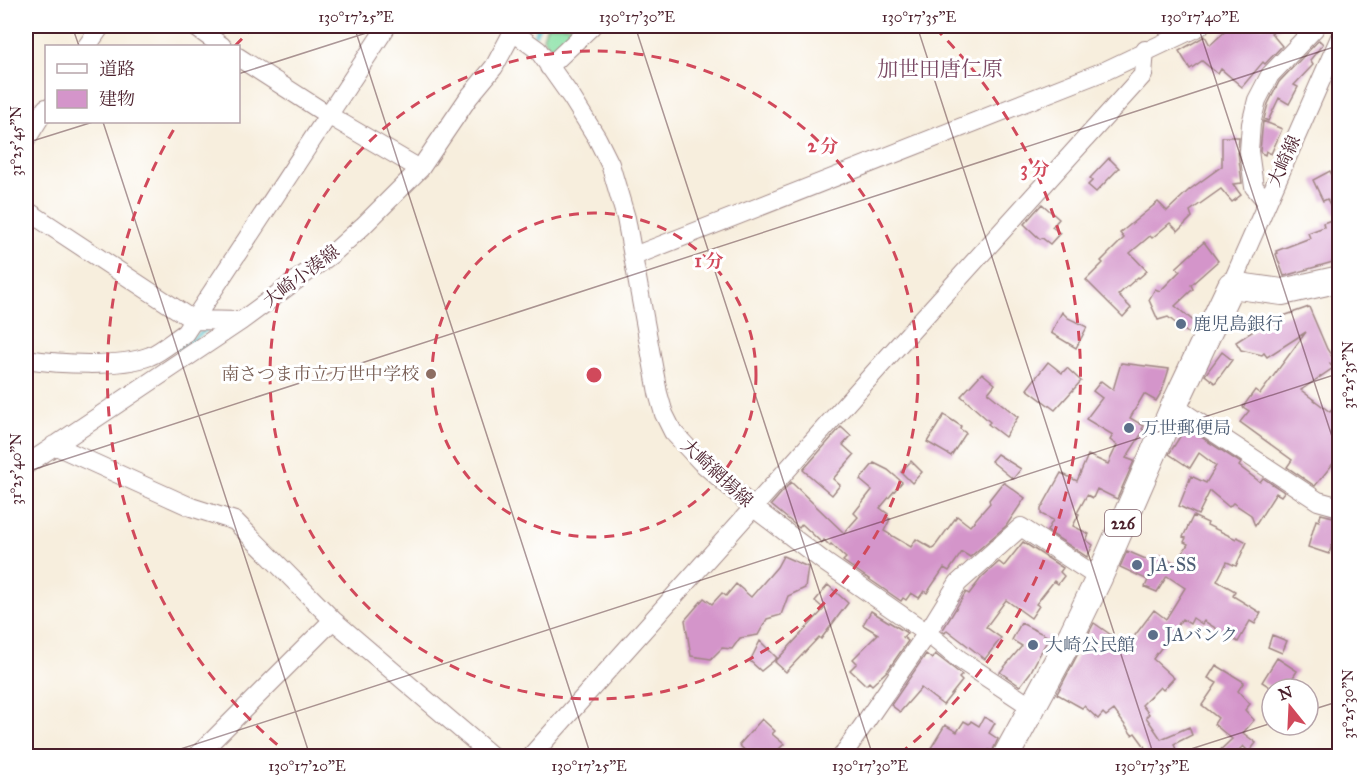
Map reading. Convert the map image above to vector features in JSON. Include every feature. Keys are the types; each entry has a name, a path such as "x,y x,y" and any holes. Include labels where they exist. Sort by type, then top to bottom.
{"highway":[{"path":"1231,285 1282,292 1340,279"},
{"name":"226","path":"1006,756 1099,578 1174,406 1231,285"}],"street":[{"path":"88,45 101,26"},
{"path":"194,26 221,45"},
{"path":"26,359 124,363 151,355 185,333 387,26"},
{"path":"549,67 592,26"},
{"path":"634,256 1107,70 1144,50 1200,26"},
{"path":"1266,201 1254,187 1249,151 1251,124 1257,100 1270,75 1314,27 1340,37"},
{"name":"大崎網揚線","path":"515,29 538,50 572,98 610,164 619,189 634,256 648,342 664,414 673,432 702,462 754,508 927,633 959,659 1033,708"},
{"name":"大崎小湊線","path":"26,465 242,321 332,254 420,169 469,97 494,67 515,29"},
{"name":"大崎線","path":"1231,285 1340,37"},
{"path":"531,756 1143,75 1144,50"},
{"path":"240,58 328,115 420,169"},
{"path":"26,140 45,110"},
{"path":"26,210 193,320 242,321"},
{"path":"1174,406 1318,501 1340,507"},
{"path":"54,445 191,507 235,521 333,620 492,756"},
{"path":"842,756 927,633 957,583 1021,527 1099,578"},
{"path":"197,756 333,620"}],"green space":[{"path":"547,26 580,26 551,51 543,37"}],"building":[{"path":"1231,26 1282,26 1271,33 1282,46 1265,64 1263,62 1242,87 1221,69 1218,74 1202,61 1190,69 1179,51 1205,36 1210,45"},
{"path":"1319,40 1323,44 1310,60 1313,65 1294,85 1298,87 1289,104 1279,98 1268,121 1264,119 1268,104 1279,82"},
{"path":"1263,121 1282,129 1271,154 1266,151 1265,155 1260,151"},
{"path":"1222,137 1239,137 1238,152 1242,183 1233,184 1241,195 1232,202 1221,189 1190,211 1192,217 1178,231 1170,223 1130,253 1147,271 1118,295 1131,308 1123,317 1086,280 1124,238 1120,233 1158,202 1167,211 1189,190 1222,166"},
{"path":"1109,158 1119,168 1096,192 1088,185 1093,180 1090,178"},
{"path":"1330,171 1332,175 1340,172 1340,260 1284,276 1276,251 1310,238 1308,233 1324,227 1323,223 1337,218 1327,199 1323,201 1313,180"},
{"path":"1042,204 1059,219 1052,227 1060,233 1050,244 1040,239 1024,224"},
{"path":"1204,242 1218,261 1191,285 1193,289 1175,306 1196,323 1189,334 1168,317 1158,320 1149,300 1155,289 1160,291 1180,271 1176,268"},
{"path":"1309,307 1327,349 1335,361 1330,364 1333,368 1301,390 1330,412 1333,408 1340,412 1340,455 1315,486 1287,467 1292,460 1240,422 1249,411 1243,407 1255,390 1260,394 1306,332 1267,357 1264,353 1262,355 1241,350 1236,342 1258,328 1254,321 1267,317 1269,321"},
{"path":"1062,312 1068,318 1087,327 1076,348 1051,333"},
{"path":"1222,352 1232,360 1215,383 1205,375"},
{"path":"1048,362 1062,373 1067,368 1081,381 1055,410 1027,389"},
{"path":"1121,363 1169,369 1156,401 1144,394 1130,418 1144,426 1142,429 1144,430 1126,458 1134,461 1117,499 1097,489 1093,498 1087,495 1077,513 1079,514 1073,526 1089,534 1086,540 1093,545 1087,557 1047,531 1053,520 1041,514 1041,509 1061,473 1077,481 1088,455 1108,464 1117,445 1110,440 1113,435 1086,419 1102,398 1093,391 1101,381 1113,390"},
{"path":"982,373 995,384 988,393 1018,417 1005,437 988,424 990,422 961,396"},
{"path":"944,415 961,426 960,429 966,433 951,456 927,442"},
{"path":"841,427 851,436 843,445 854,455 833,479 840,485 832,495 803,470"},
{"path":"1186,427 1241,463 1239,466 1260,482 1263,478 1284,492 1281,496 1276,493 1255,526 1251,515 1233,503 1229,507 1210,491 1198,515 1179,506 1191,476 1206,483 1216,466 1199,453 1190,468 1169,454"},
{"path":"997,454 1021,469 1013,479 991,461"},
{"path":"911,461 922,472 912,483 901,472"},
{"path":"874,463 888,470 902,482 880,508 888,514 886,517 890,519 884,531 911,547 916,539 933,549 957,516 970,526 990,503 989,500 1003,482 1025,498 1006,526 970,557 962,552 949,571 944,568 927,593 924,591 919,598 911,593 906,600 903,598 901,601 843,561 846,558 831,544 830,546 824,540 822,543 802,524 799,528 771,505 791,482 844,533 858,517 854,513 872,490 860,480"},
{"path":"1321,514 1337,518 1334,525 1338,526 1329,554 1308,547 1316,520 1319,521"},
{"path":"1193,516 1236,539 1237,537 1247,542 1236,566 1227,562 1217,581 1235,591 1233,596 1261,613 1255,624 1250,621 1238,642 1204,621 1202,624 1193,618 1190,624 1182,619 1153,659 1174,678 1163,690 1160,687 1142,705 1149,714 1146,717 1161,739 1189,727 1192,735 1174,744 1178,756 1149,756 1135,733 1132,735 1114,710 1106,716 1103,713 1098,719 1084,706 1082,708 1057,694 1094,623 1127,646 1154,610 1166,619 1185,588 1167,576 1157,592 1145,587 1148,580 1120,567 1127,551 1155,563 1159,556 1176,564 1188,544 1184,542 1186,538 1183,537"},
{"path":"1023,542 1063,568 1060,572 1064,576 1058,584 1054,581 1036,604 1039,606 1031,618 1006,600 986,627 1001,638 985,659 947,630 945,633 942,631 966,592 969,594 982,577 999,562 1004,566"},
{"path":"783,556 808,567 805,588 788,596 781,615 767,619 758,635 740,638 732,649 722,648 711,659 691,656 685,620 704,598 712,604 722,593 726,596 736,584 751,597 777,567"},
{"path":"828,585 848,603 821,639 819,637 786,672 775,662 824,609 815,601"},
{"path":"871,611 907,633 903,637 908,641 888,670 872,685 869,682 866,685 850,670 857,663 853,659 878,634 863,625"},
{"path":"1021,623 1049,637 1030,673 1020,686 1000,672 1022,646 1012,640"},
{"path":"1272,635 1287,641 1282,653 1268,647"},
{"path":"760,641 777,658 761,671 750,661"},
{"path":"926,654 932,659 935,654 962,675 959,678 962,681 943,705 921,688 900,712 891,705"},
{"path":"1277,658 1297,671 1293,677 1265,677"},
{"path":"1216,665 1244,682 1238,691 1250,704 1245,710 1254,720 1243,733 1256,743 1249,752 1243,746 1233,756 1214,756 1232,739 1214,724 1218,718 1202,705 1217,683 1208,678"},
{"path":"984,717 995,723 989,733 998,739 992,752 989,750 985,756 926,756 945,725 957,732 964,721 969,724 971,721 979,726"},
{"path":"762,719 775,731 772,734 784,744 772,756 764,756 757,750 751,756 739,745"}],"waterway":[{"path":"535,34 539,26"},
{"path":"1204,30 1215,26"},
{"path":"178,349 206,330"}],"place":[{"name":"鹿児島銀行","path":"1181,324"},
{"name":"南さつま市立万世中学校","path":"431,374"},
{"name":"万世郵便局","path":"1129,428"},
{"name":"JA-SS","path":"1137,565"},
{"name":"JAバンク","path":"1153,635"},
{"name":"大崎公民館","path":"1033,645"}],"district":[{"name":"加世田唐仁原","path":"940,69"}]}
